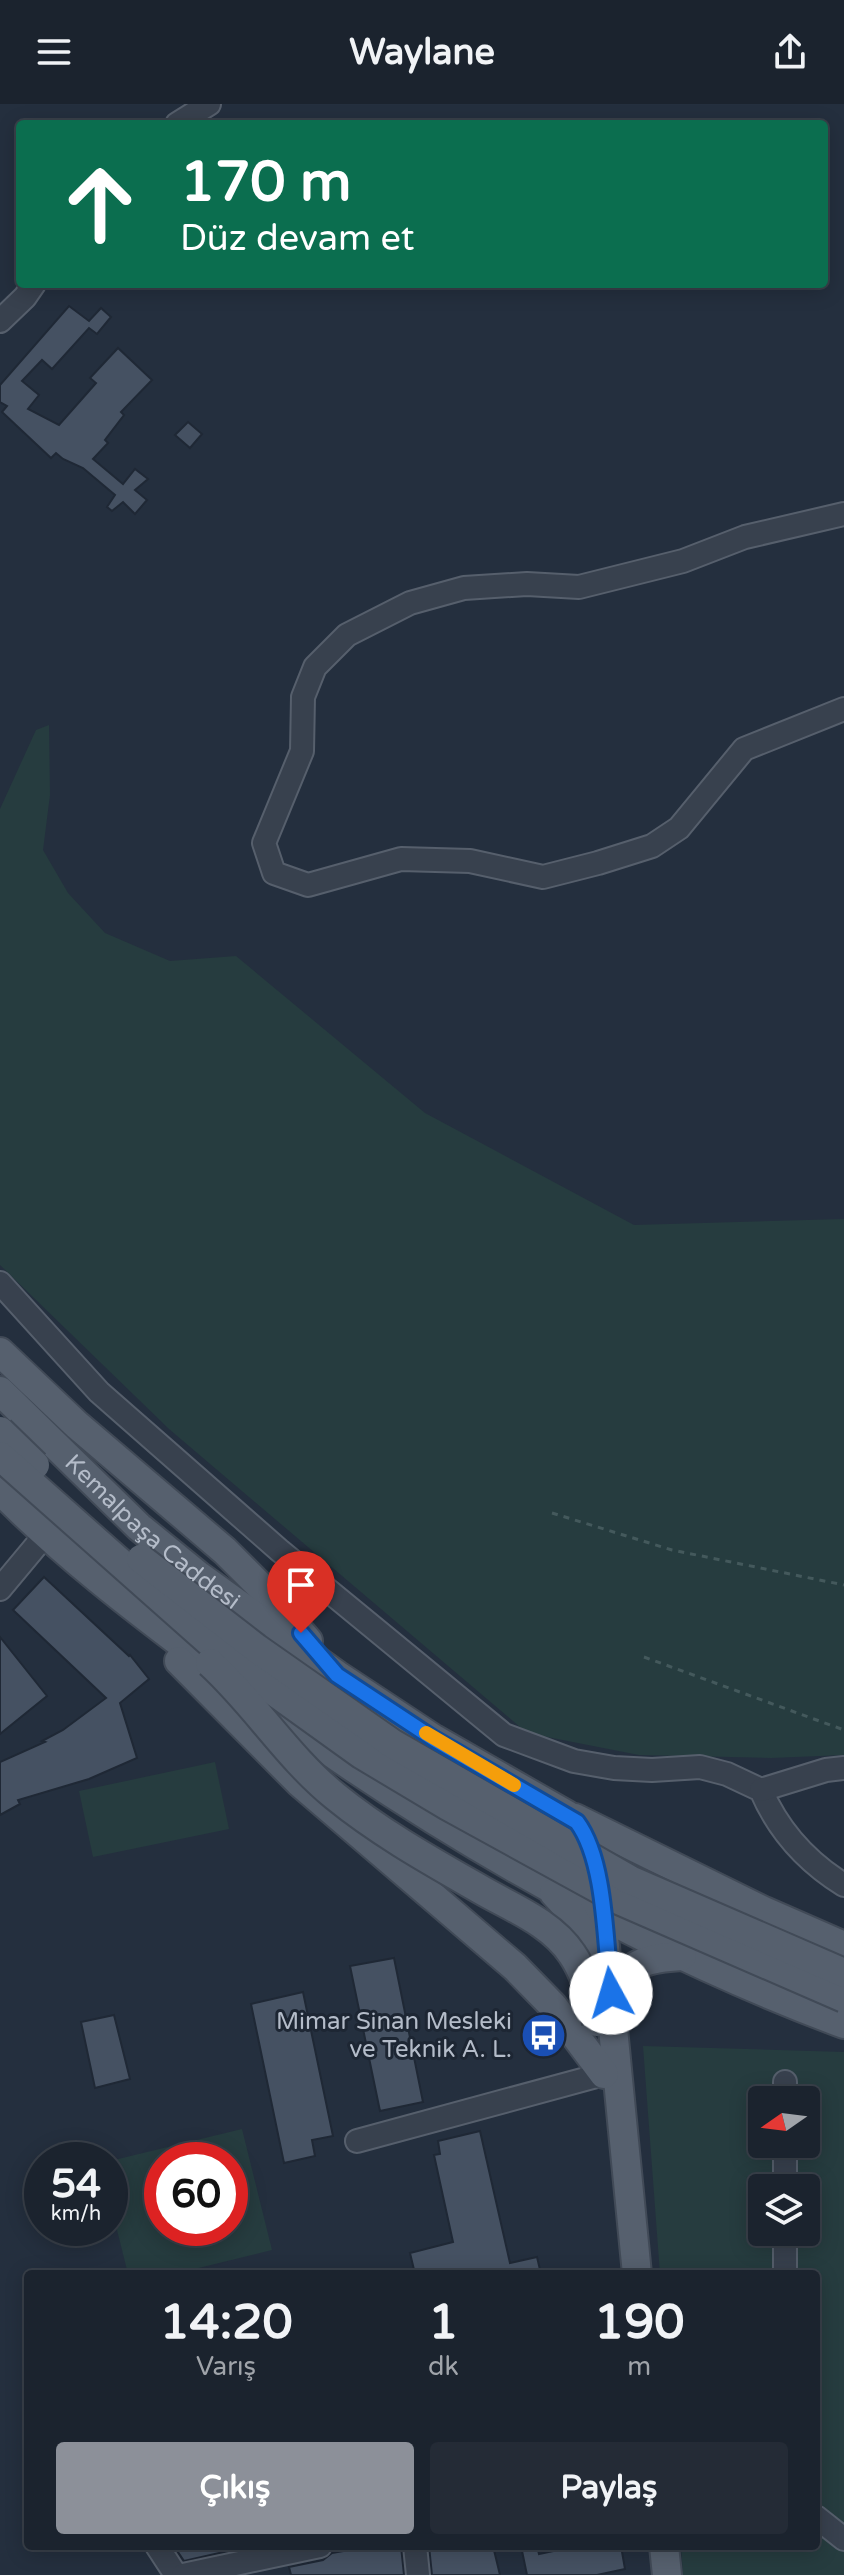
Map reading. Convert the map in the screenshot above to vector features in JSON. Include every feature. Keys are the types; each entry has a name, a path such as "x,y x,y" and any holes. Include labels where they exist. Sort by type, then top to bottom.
{"main road":[{"path":"0,1352 77,1425 184,1514 265,1591 337,1675"},
{"name":"Kemalpaşa Caddesi","path":"0,1391 170,1554 337,1675 434,1739 577,1822 590,1843 597,1868 637,2270"},
{"path":"0,1431 94,1518 208,1612 393,1744 630,1880 844,1973"},
{"path":"21,1512 16,1489 23,1469 41,1457 52,1456 73,1463"},
{"path":"5,1472 21,1512 105,1586 282,1720 391,1793 602,1916 682,1956 844,2024"},
{"path":"5,1472 229,1659 361,1754 448,1806 621,1901 844,1998"},
{"path":"5,1472 63,1531 221,1673 319,1783 404,1846 537,1922 559,1938 572,1954 584,1976 597,2022 623,2270"},
{"path":"105,1586 299,1782 515,1967 603,2063"},
{"path":"391,1793 401,1798 424,1797 442,1782 446,1771 445,1759 434,1739"},
{"path":"567,1815 764,1911 844,1946"},
{"path":"538,1880 562,1901 586,1941 601,2012 603,2063"},
{"path":"611,1993 633,1966 651,1959 682,1956"},
{"path":"649,2550 651,2575"},
{"path":"664,2550 667,2575"}],"street":[{"path":"183,120 209,104"},
{"path":"0,321 31,288"},
{"path":"844,514 745,537 683,561 579,587 527,584 464,588 410,603 347,635 315,667 303,697 302,751 264,843 274,873 308,885 401,859 470,861 543,877 652,846 679,828 744,749 844,709"},
{"path":"0,1283 99,1392 279,1550 504,1735 574,1761 614,1768 652,1770 700,1767 727,1774 761,1790 772,1816 804,1855 844,1885"},
{"path":"0,1589 45,1535"},
{"path":"761,1790 826,1770 844,1768"},
{"path":"357,2141 603,2063"},
{"path":"785,2246 785,2270"},
{"path":"820,2520 844,2539"},
{"path":"160,2550 176,2575"},
{"path":"183,2575 301,2550"},
{"path":"415,2550 418,2575"}],"path":[{"path":"552,1513 672,1550 844,1585"},
{"path":"644,1657 844,1730"}],"green space":[{"path":"49,725 50,795 43,850 68,893 105,933 170,961 236,956 425,1113 634,1225 844,1219 844,1755 771,1758 639,1755 527,1733 169,1429 0,1265 0,809 36,730"},
{"path":"215,1762 229,1829 93,1857 79,1791"},
{"path":"643,2046 844,2052 844,2575 683,2575 681,2550 820,2550 820,2270 660,2270"},
{"path":"242,2129 245,2142 188,2142"},
{"path":"144,2153 144,2246 248,2246 248,2153 272,2250 190,2270 127,2270 121,2246 128,2246 128,2157"}],"building":[{"path":"69,306 89,321 101,308 111,317 97,334 89,328 52,369 42,360 22,381 39,395 28,409 59,425 96,383 90,378 118,348 152,380 121,412 124,415 105,440 108,443 93,459 123,484 135,469 148,479 135,490 147,500 135,514 123,502 112,511 107,507 115,495 83,468 56,453 51,458 2,412 7,406 0,402 0,385"},
{"path":"188,422 202,434 190,448 175,435"},
{"path":"44,1577 130,1655 149,1679 120,1703 137,1758 89,1779 18,1800 20,1804 0,1815 0,1762 45,1742 42,1741 63,1730 106,1698 13,1610"},
{"path":"0,1637 47,1696 0,1734"},
{"path":"394,1958 423,2102 380,2111 350,1966"},
{"path":"303,1992 333,2136 312,2140 315,2156 284,2163 251,2004"},
{"path":"114,2015 130,2079 95,2088 81,2022"},
{"path":"480,2131 510,2263 537,2257 540,2270 414,2270 410,2253 453,2242 434,2155 440,2154 438,2141"},
{"path":"177,2550 228,2551 184,2561"},
{"path":"401,2550 404,2575 291,2575 289,2567 323,2560 332,2553"},
{"path":"429,2550 494,2550 500,2575 432,2575"},
{"path":"522,2550 538,2550 539,2554 558,2550 622,2550 625,2569 597,2575 527,2575"}],"slow traffic":[{"path":"426,1733 514,1785"}],"place":[{"name":"Mimar Sinan Mesleki ve Teknik A. L.","path":"543,2035"}],"route":[{"path":"301,1633 337,1675 434,1739 577,1822 590,1843 597,1868 611,1993"}]}
